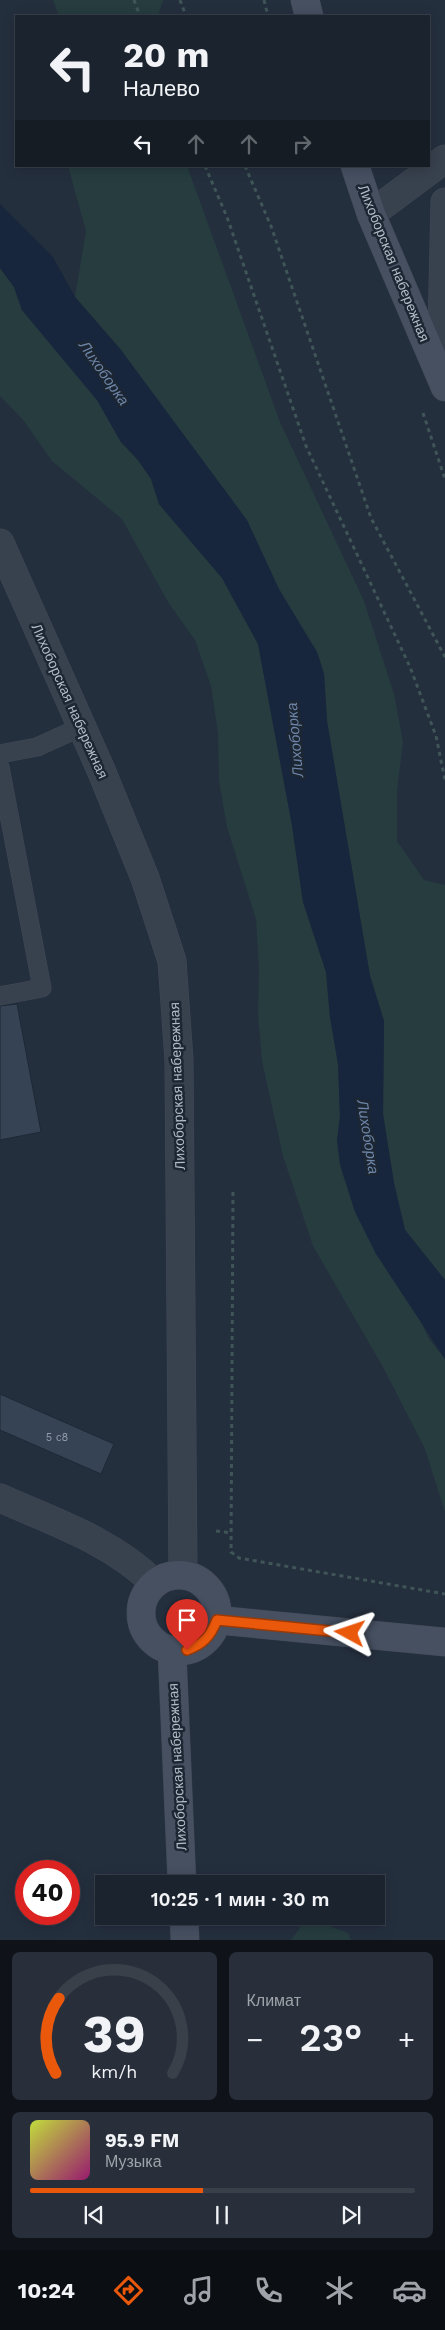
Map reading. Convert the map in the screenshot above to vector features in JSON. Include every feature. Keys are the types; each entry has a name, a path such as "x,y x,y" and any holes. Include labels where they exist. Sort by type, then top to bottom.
{"street":[{"path":"305,0 309,15"},
{"path":"371,214 445,159"},
{"name":"Лихоборская набережная","path":"355,167 371,214 443,381"},
{"path":"443,381 445,202"},
{"name":"Лихоборская набережная","path":"0,543 82,727 145,878 172,961 179,1060 183,1574"},
{"path":"0,1498 93,1539 135,1564 154,1583"},
{"path":"183,1574 195,1578 206,1585 214,1595 217,1620 211,1634 200,1645 187,1650 172,1651 159,1645 148,1636 141,1623 141,1608 144,1595 154,1583 168,1576 183,1574"},
{"path":"217,1620 445,1642"},
{"name":"Лихоборская набережная","path":"172,1651 182,1875"},
{"path":"184,1925 185,1940"}],"lane":[{"path":"0,754 37,747 82,727"},
{"path":"0,767 42,988 0,996"}],"path":[{"path":"134,0 140,15"},
{"path":"180,0 186,15"},
{"path":"264,0 268,15"},
{"path":"205,167 227,218 306,446 410,667 436,736 445,780"},
{"path":"245,167 271,226 371,518 445,656"},
{"path":"233,1192 231,1552 239,1558 445,1594"},
{"path":"210,1530 232,1533"}],"green space":[{"path":"53,0 163,0 158,15 59,15"},
{"path":"68,167 187,167 280,422 364,601 394,694 403,742 397,791 397,841 424,880 445,885 445,1280 405,1230 394,1184 383,1114 384,1021 370,976 327,721 324,674 317,652 121,350 75,297 86,231"},
{"path":"0,268 14,287 22,310 97,400 121,442 138,460 151,479 159,504 222,578 258,644 292,825 303,902 326,972 330,1017 338,1064 340,1116 337,1141 429,1339 445,1359 445,1512 425,1449 383,1367 313,1246 283,1156 262,1061 258,1014 259,969 256,919 227,827 219,781 218,733 211,686 195,640 168,602 122,519 52,461 24,421 0,396"},
{"path":"302,1925 326,1925 348,1933 351,1940 291,1940"}],"water":[{"name":"Лихоборка","path":"0,204 53,257 75,297 121,350 247,520 279,589 317,652 324,674 327,721 370,976 384,1021 383,1114 394,1183 405,1230 445,1280 445,1359 376,1254 355,1212 340,1165 337,1141 340,1116 338,1064 330,1017 326,972 303,902 292,825 258,644 222,578 159,504 151,479 138,460 121,442 97,400 22,310 14,287 0,268"}],"building":[{"path":"17,1004 41,1132 0,1140 0,1006"},
{"path":"0,1394 114,1444 101,1474 0,1430"}],"route":[{"path":"187,1650 200,1645 211,1634 217,1620 350,1633"}]}
